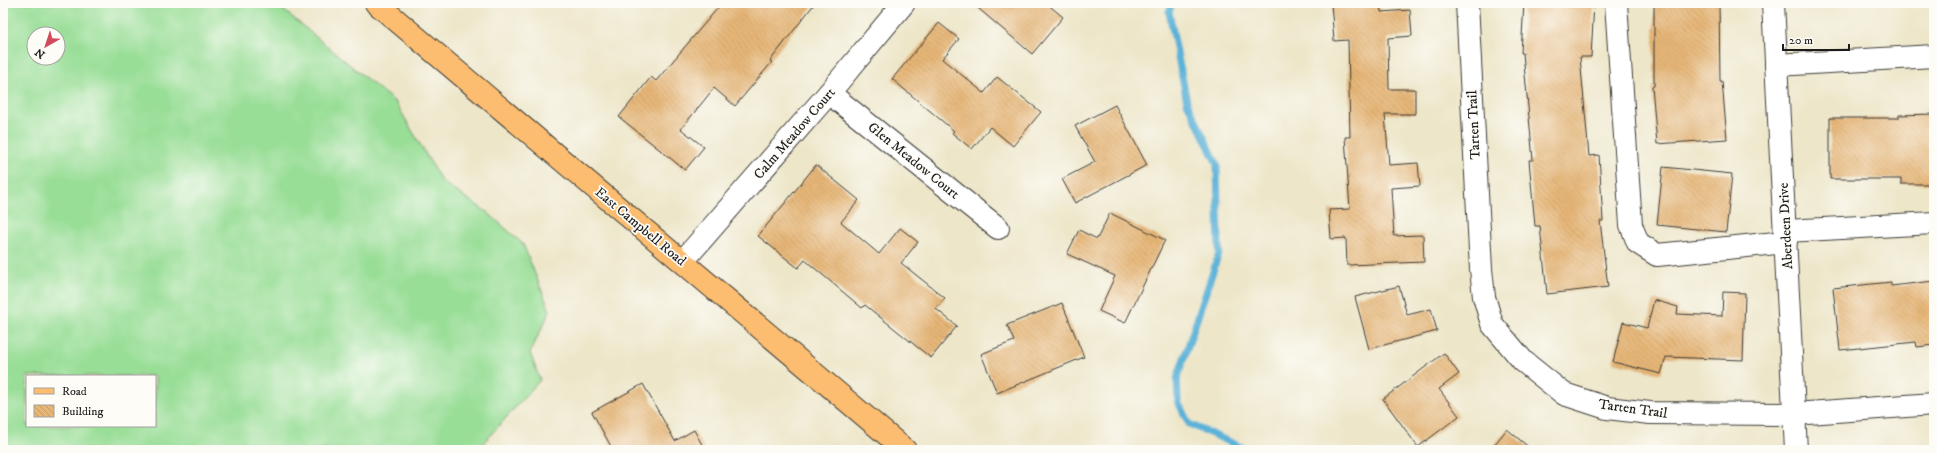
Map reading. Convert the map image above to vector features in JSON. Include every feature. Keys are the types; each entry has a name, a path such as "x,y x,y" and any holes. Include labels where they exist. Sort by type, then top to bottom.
{"main road":[{"name":"East Campbell Road","path":"376,3 906,450"}],"street":[{"name":"Calm Meadow Court","path":"683,261 904,3"},
{"name":"Tarten Trail","path":"1467,3 1481,269 1484,297 1492,324 1522,361 1564,394 1607,408 1650,413 1794,414 1934,404"},
{"path":"1616,3 1631,225 1638,243 1656,256 1786,236 1934,223"},
{"name":"Aberdeen Drive","path":"1773,3 1796,450"},
{"path":"1776,65 1934,56"},
{"name":"Glen Meadow Court","path":"829,92 998,228"}],"green space":[{"path":"3,3 275,3 396,103 442,182 487,212 523,244 550,311 530,353 540,380 477,450 3,450"}],"building":[{"path":"722,3 815,3 770,61 772,62 735,106 714,88 681,129 704,147 685,170 619,117 651,77 656,81"},
{"path":"972,3 1046,3 1063,17 1032,54"},
{"path":"1331,3 1380,3 1381,12 1410,10 1412,36 1388,38 1389,89 1415,89 1415,114 1385,114 1389,165 1418,163 1420,186 1391,188 1394,236 1423,235 1424,262 1347,265 1346,238 1331,239 1329,210 1350,209 1345,137 1350,137 1348,40 1334,41"},
{"path":"1524,3 1594,3 1591,57 1580,57 1589,156 1599,155 1603,221 1600,221 1608,287 1547,294 1540,226 1535,226 1529,160 1533,160 1523,53 1521,53"},
{"path":"1719,3 1720,81 1722,81 1727,139 1657,144 1652,86 1654,86 1654,4"},
{"path":"939,23 959,39 942,59 984,93 997,77 1041,112 1013,146 990,127 972,149 952,133 954,131 892,79"},
{"path":"1115,105 1147,165 1075,203 1062,179 1095,162 1075,126"},
{"path":"1934,114 1934,170 1930,170 1930,184 1901,184 1901,179 1830,179 1830,118 1899,118 1899,115"},
{"path":"816,165 859,200 841,222 879,254 900,228 918,242 901,263 945,298 936,309 957,326 931,358 865,305 862,308 805,260 798,268 758,236"},
{"path":"1663,167 1732,174 1726,232 1657,225"},
{"path":"1110,213 1165,240 1125,323 1099,311 1115,276 1067,254 1079,230 1097,239"},
{"path":"1934,281 1934,345 1917,347 1916,342 1840,350 1833,288 1891,282 1891,286"},
{"path":"1399,286 1407,315 1431,309 1437,331 1369,349 1355,297"},
{"path":"1723,292 1745,293 1743,360 1666,357 1661,374 1613,362 1623,322 1647,328 1654,300 1678,307 1677,314 1722,316"},
{"path":"1062,303 1084,357 997,393 981,354 1014,341 1007,325"},
{"path":"1444,353 1459,374 1439,389 1459,416 1418,447 1383,399"},
{"path":"643,384 675,441 694,430 705,450 613,450 592,412"},
{"path":"1507,429 1532,450 1490,450"}],"waterway":[{"path":"1172,3 1169,12 1187,102 1217,164 1219,253 1177,379 1178,402 1189,424 1248,450"}]}
